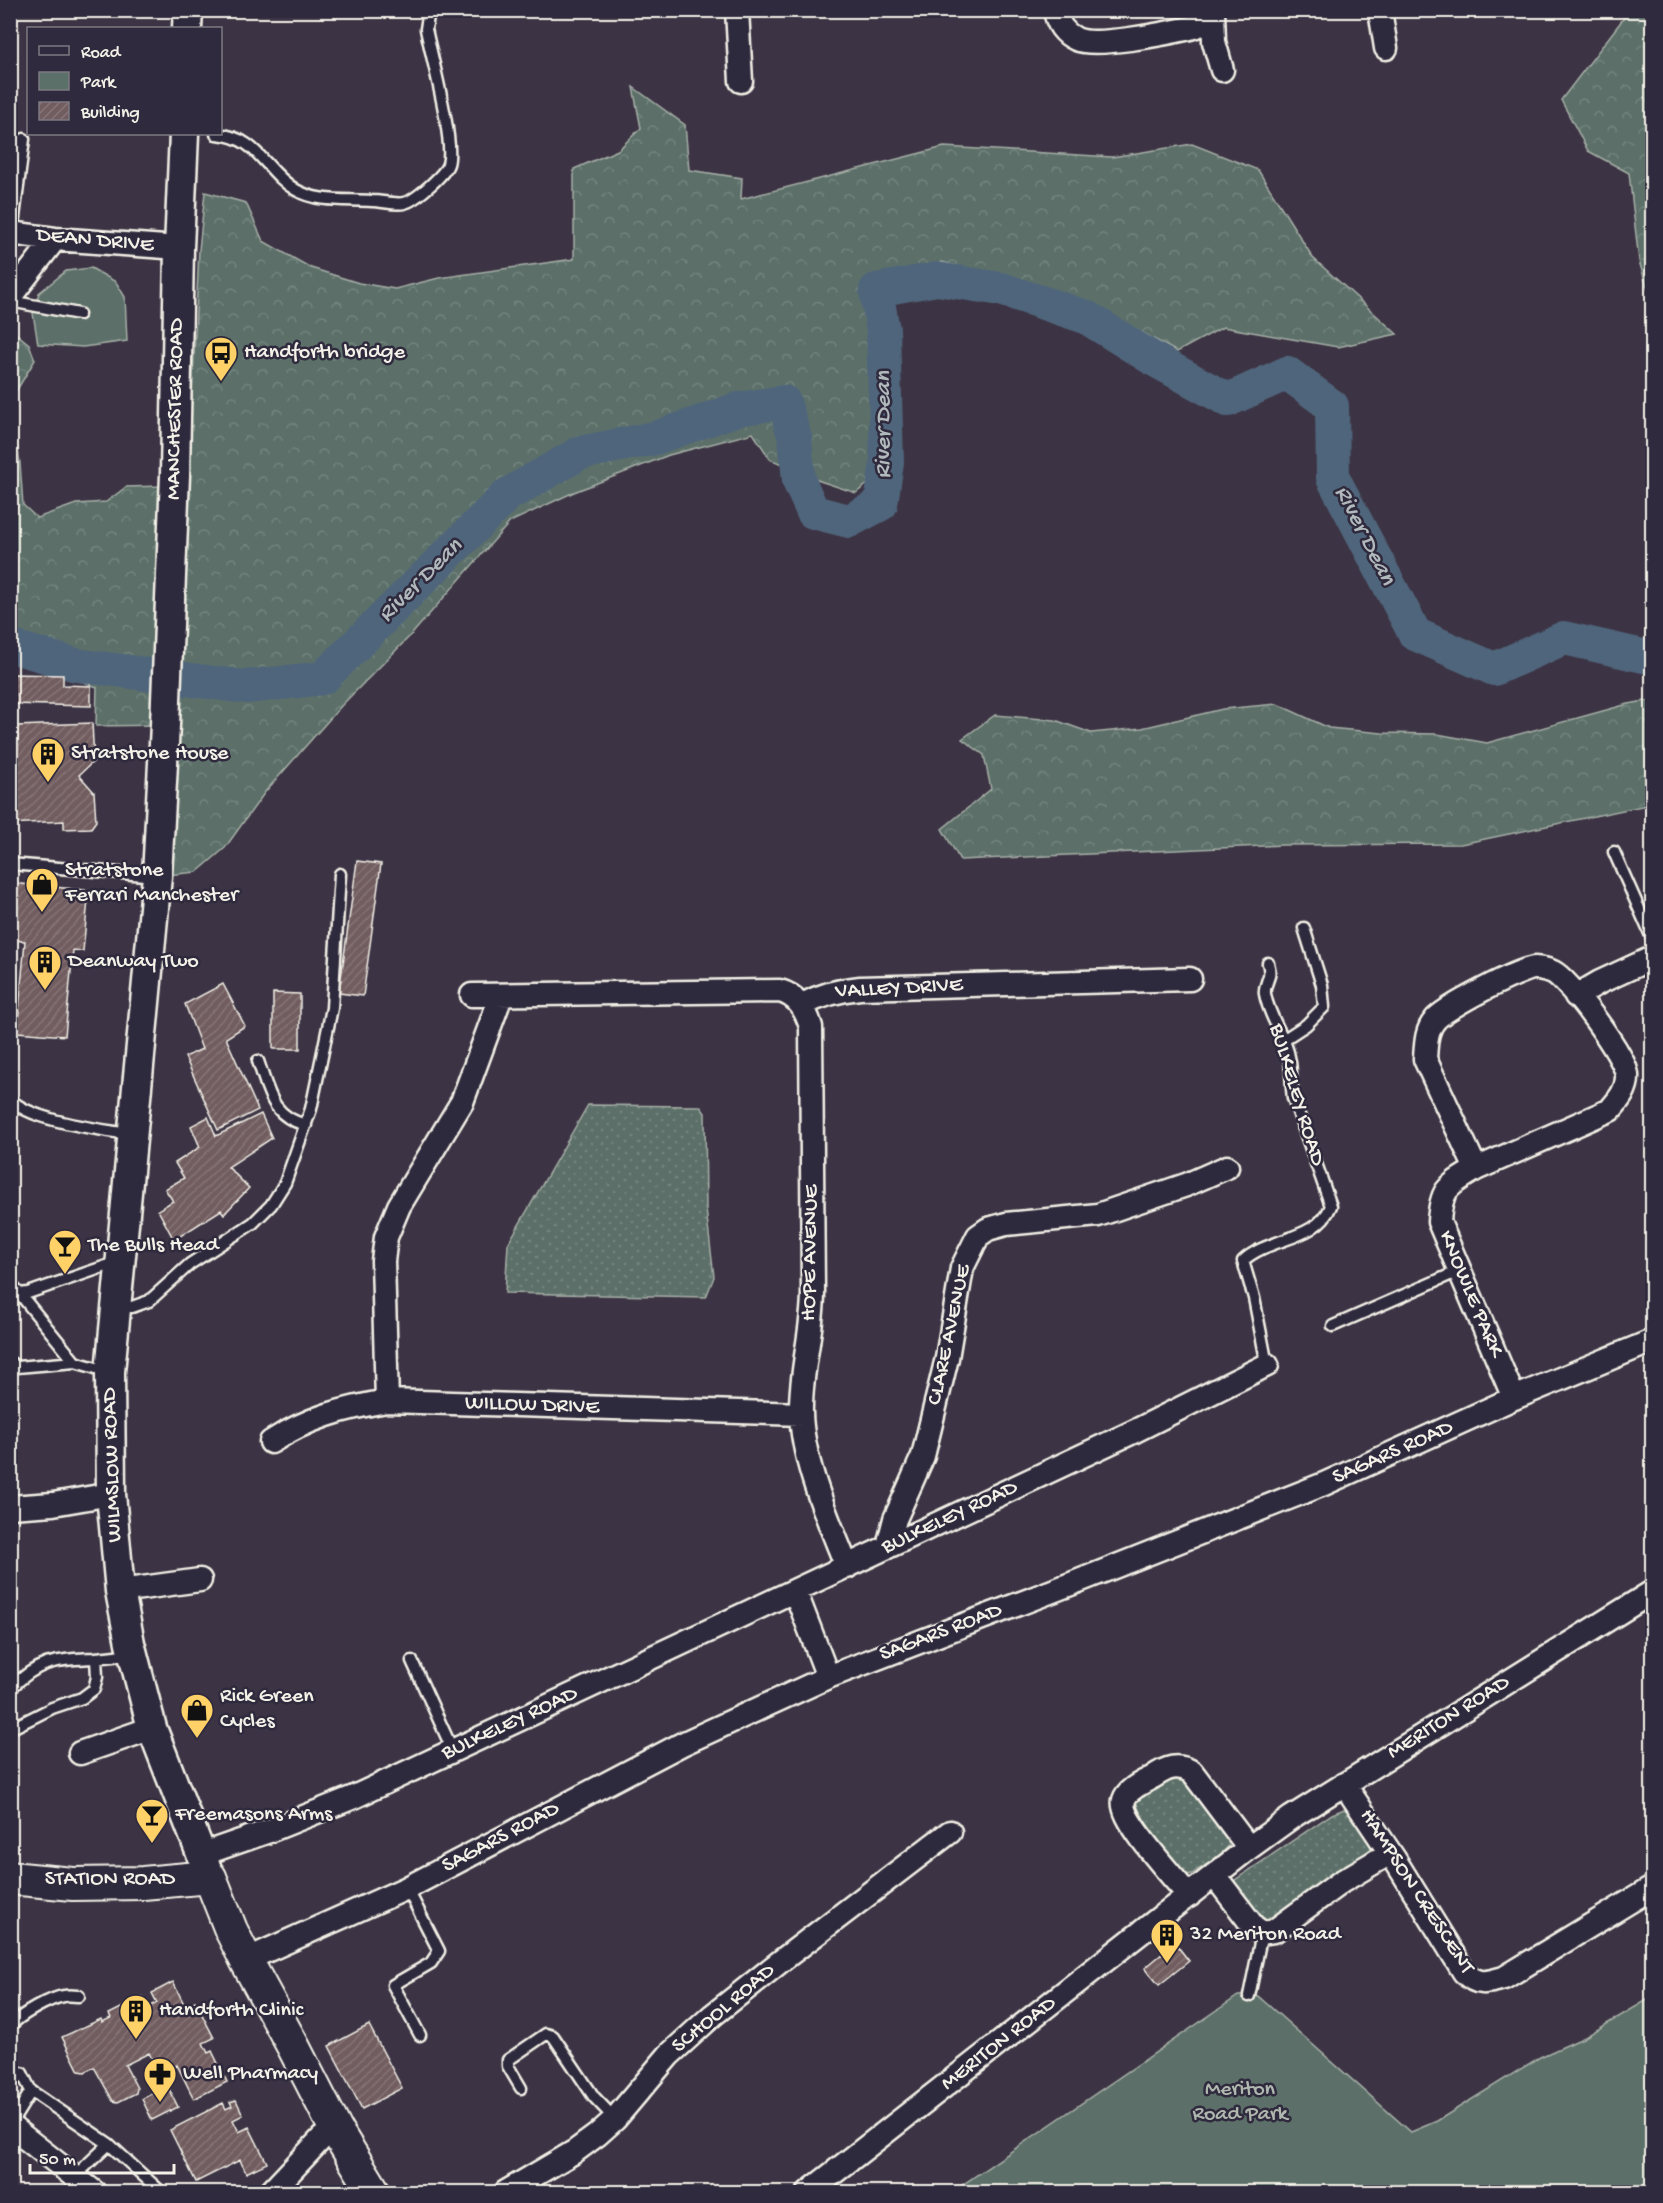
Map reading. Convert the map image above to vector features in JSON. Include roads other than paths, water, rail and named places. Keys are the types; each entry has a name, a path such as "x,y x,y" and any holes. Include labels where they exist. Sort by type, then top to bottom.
{"main road":[{"name":"STATION ROAD","path":"10,1878 73,1884 120,1884 205,1866"},
{"name":"WILMSLOW ROAD","path":"205,1866 246,1960 336,2130 374,2193"}],"street":[{"path":"187,27 188,10"},
{"path":"737,10 741,81"},
{"path":"1055,10 1057,22 1065,32 1083,41 1108,41 1171,32 1213,16 1214,42 1222,70"},
{"path":"1380,10 1386,48"},
{"name":"MANCHESTER ROAD","path":"166,685 175,475 179,248 184,135"},
{"name":"DEAN DRIVE","path":"11,233 55,239 179,248"},
{"path":"10,299 55,239"},
{"name":"WILMSLOW ROAD","path":"166,685 157,876 110,1372 111,1494 120,1591 133,1654 152,1728 205,1866"},
{"path":"1576,996 1600,982 1653,958"},
{"name":"KNOWLE PARK","path":"1476,1169 1425,1059 1427,1036 1433,1021 1450,1007 1521,972 1535,968 1553,972 1565,981 1619,1054 1627,1075 1625,1090 1610,1110 1476,1169 1447,1189 1442,1196 1440,1208 1439,1222 1514,1398"},
{"name":"VALLEY DRIVE","path":"802,1005 823,994 850,989 1190,979"},
{"path":"472,995 780,991 794,997 802,1005"},
{"path":"387,1401 382,1261 386,1237 399,1206 462,1102 501,996"},
{"name":"HOPE AVENUE","path":"802,1005 811,1027 813,1316 802,1377 801,1414 814,1482 847,1567"},
{"name":"CLARE AVENUE","path":"888,1546 895,1520 922,1456 947,1358 962,1268 978,1236 988,1229 1006,1224 1098,1215 1176,1188 1227,1167"},
{"name":"SAGARS ROAD","path":"246,1960 406,1888 682,1744 828,1677 1324,1484 1514,1398 1653,1341"},
{"name":"BULKELEY ROAD","path":"205,1866 269,1831 354,1797 453,1751 1135,1431 1267,1365"},
{"name":"WILLOW DRIVE","path":"271,1443 290,1429 323,1416 351,1407 387,1401 801,1414"},
{"path":"10,1507 53,1504 111,1494"},
{"path":"120,1591 200,1581"},
{"path":"795,1591 828,1677"},
{"name":"MERITON ROAD","path":"822,2188 1248,1848 1344,1784 1653,1592"},
{"path":"80,1753 152,1728"},
{"path":"1189,1896 1133,1827 1124,1809 1124,1801 1129,1793 1165,1769 1184,1767 1192,1772 1248,1848"},
{"name":"HAMPSON CRESCENT","path":"1344,1784 1390,1852 1464,1972 1470,1979 1479,1983 1504,1978 1653,1888"},
{"name":"SCHOOL ROAD","path":"506,2193 574,2152 615,2118 669,2055 714,2015 950,1832"},
{"path":"1214,1875 1253,1926 1262,1933 1274,1931 1341,1882 1390,1852"},
{"path":"10,2126 29,2154 74,2176 93,2193"},
{"path":"271,2193 322,2138 336,2130"}],"lane":[{"path":"222,135 231,136 252,147 279,178 297,191 318,199 405,203 432,184 448,165 450,142 426,29 429,10"},
{"path":"11,233 24,139"},
{"path":"10,299 79,314"},
{"path":"1614,852 1653,938"},
{"path":"10,864 157,876"},
{"path":"117,1307 132,1307 149,1301 190,1264 253,1223 271,1205 285,1184 311,1109 332,1008 340,874"},
{"path":"1283,1040 1306,1025 1324,1007 1322,985 1304,928"},
{"name":"BULKELEY ROAD","path":"1267,1365 1254,1298 1243,1261 1253,1252 1315,1227 1326,1218 1331,1206 1293,1098 1291,1083 1293,1068 1264,991 1271,974 1268,963"},
{"path":"258,1061 274,1107 292,1122 306,1125"},
{"path":"10,1099 16,1105 42,1117 133,1135"},
{"path":"20,1294 122,1261"},
{"path":"1333,1326 1459,1271"},
{"path":"10,1284 75,1362"},
{"path":"10,1362 17,1367 75,1362 110,1372"},
{"path":"10,1689 41,1665 57,1659 133,1654"},
{"path":"10,1729 52,1708 82,1698 94,1689 97,1677 96,1658"},
{"path":"412,1661 453,1751"},
{"path":"406,1888 439,1952 431,1963 393,1985 420,2035"},
{"path":"1249,1996 1262,1933"},
{"path":"10,2026 29,2012 53,2000 63,1996 79,1996"},
{"path":"521,2088 508,2066 508,2060 546,2034 553,2036 594,2097 615,2118"},
{"path":"22,2073 31,2091 110,2144 161,2193"},
{"path":"10,2126 31,2091"},
{"path":"74,2176 110,2144"}],"waterway":[{"name":"River Dean","path":"10,646 76,665 246,687 323,678 507,495 580,453 655,438 738,409 784,402 795,438 799,481 813,512 849,521 881,504 887,462 883,330 876,290 937,279 1001,289 1086,317 1155,360 1228,400 1287,373 1332,406 1333,478 1415,634 1494,669 1564,638 1652,658"}],"place":[{"name":"Handforth bridge","path":"221,382"},
{"name":"Stratstone House","path":"48,783"},
{"name":"Stratstone Ferrari Manchester","path":"42,913"},
{"name":"Deanway Two","path":"45,991"},
{"name":"The Bulls Head","path":"65,1275"},
{"name":"Rick Green Cycles","path":"197,1739"},
{"name":"Freemasons Arms","path":"152,1844"},
{"name":"32 Meriton Road","path":"1167,1964"},
{"name":"Handforth Clinic","path":"136,2040"},
{"name":"Well Pharmacy","path":"160,2103"}],"park label":[{"name":"Meriton Road Park","path":"1240,2102"}]}
